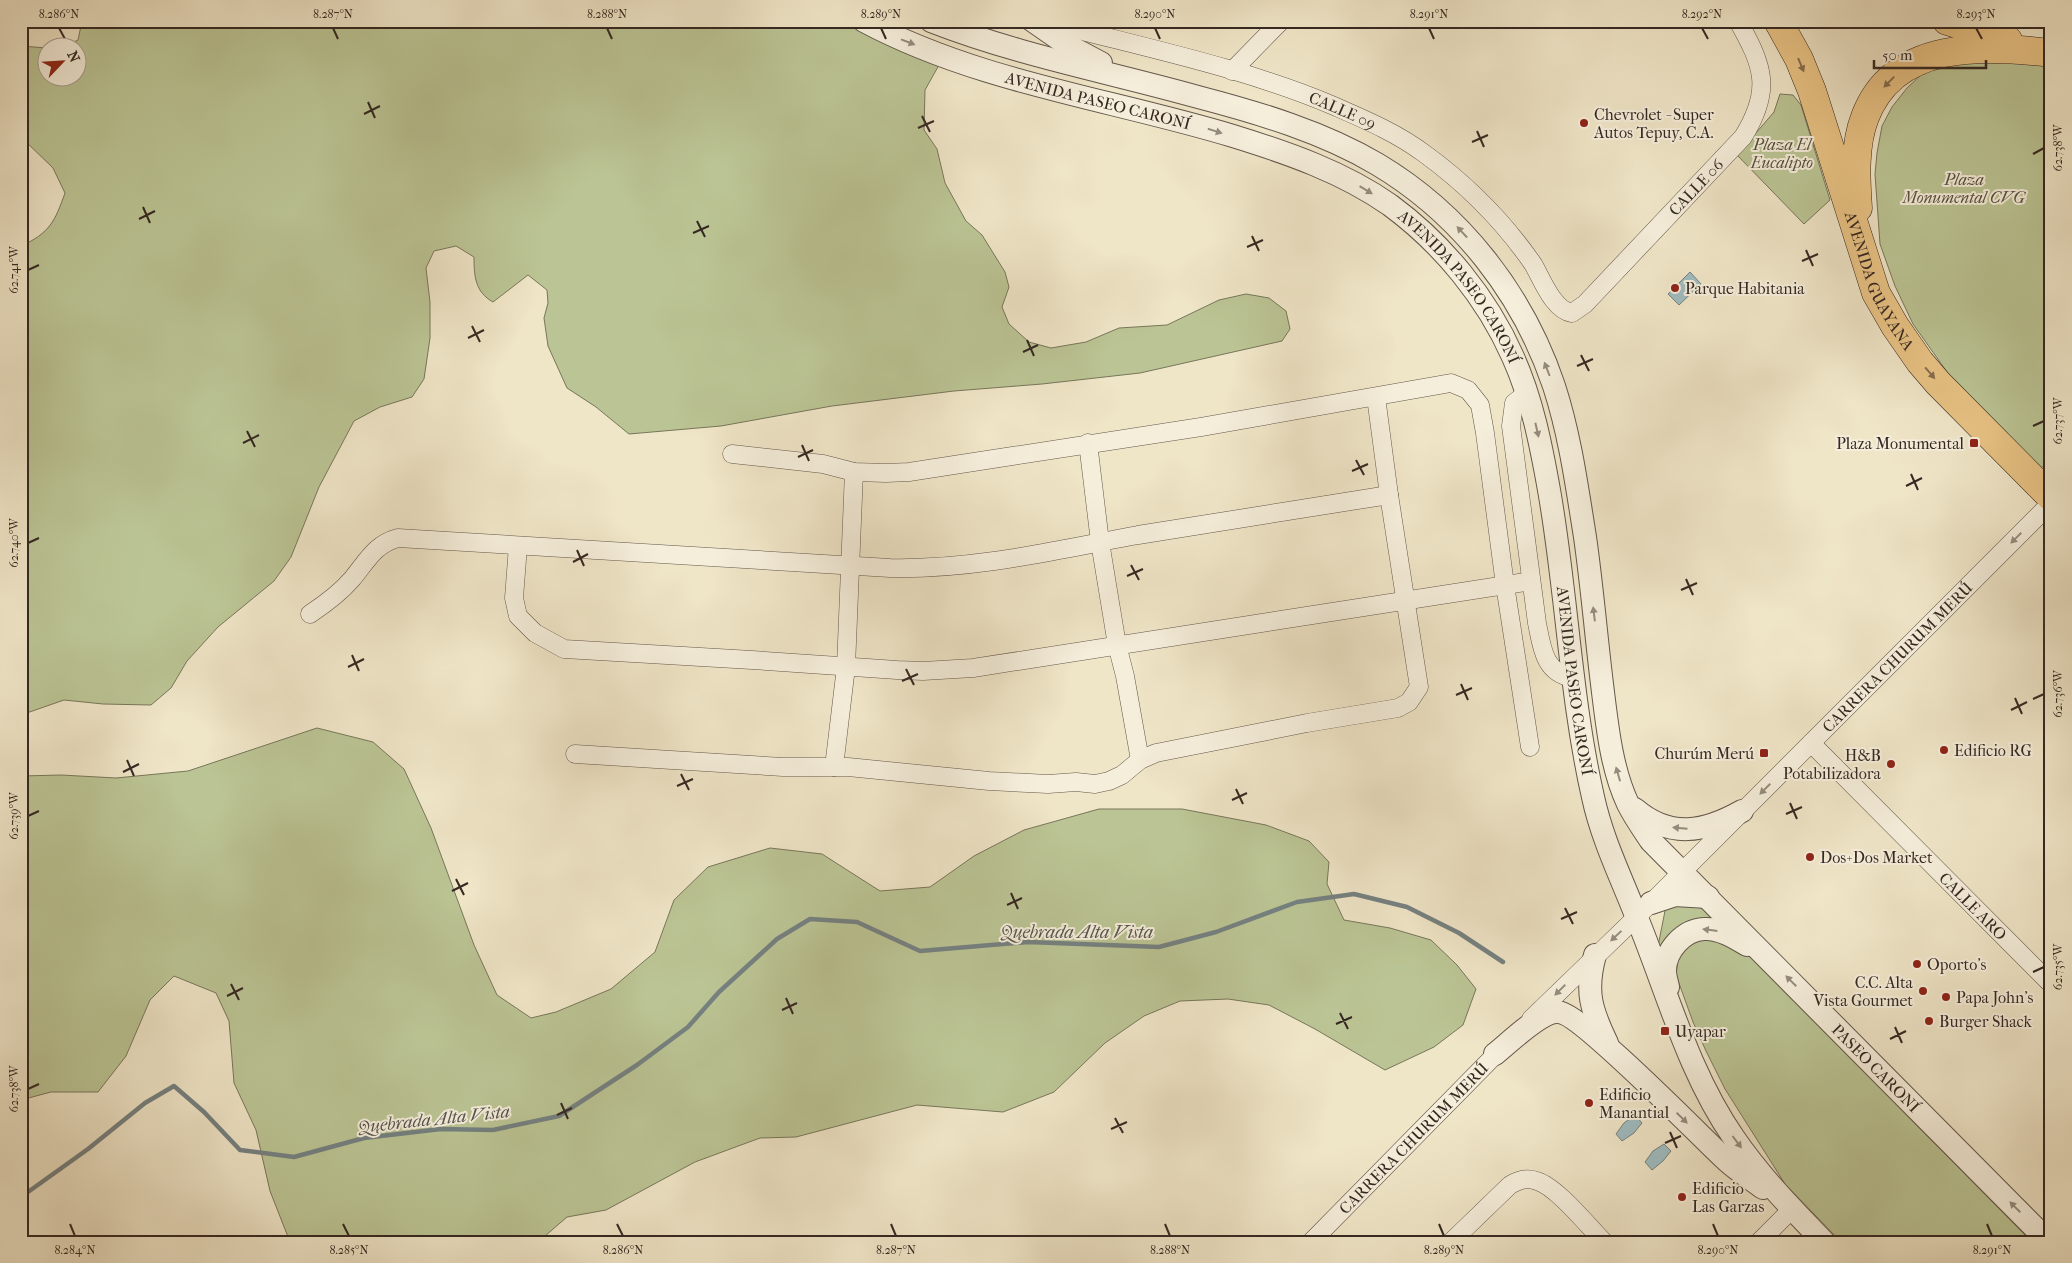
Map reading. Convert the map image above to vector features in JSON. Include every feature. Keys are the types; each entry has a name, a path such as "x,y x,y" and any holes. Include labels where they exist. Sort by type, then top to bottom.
{"main road":[{"name":"AVENIDA GUAYANA","path":"1778,21 1799,59 1815,99 1876,293 1895,326 1920,362 1954,400 2051,497"},
{"path":"1947,21 2051,53"},
{"path":"1861,246 1857,166 1860,137 1864,117 1874,99 1886,84 1898,72 1914,62 1955,50 2009,48 2051,53"}],"street":[{"name":"AVENIDA PASEO CARONÍ","path":"864,21 900,39 990,72 1193,124 1276,149 1315,165 1361,187 1413,223 1460,271 1481,299 1499,329 1514,359 1527,393 1536,425 1552,506 1578,717 1593,800 1614,867 1644,910"},
{"name":"AVENIDA PASEO CARONÍ","path":"931,21 998,45 1200,97 1285,123 1374,162 1404,181 1431,202 1458,228 1504,283 1540,348 1554,387 1563,418 1585,542 1611,749 1620,784 1627,803 1651,841 1682,871"},
{"path":"1033,21 1069,46 1094,60 1145,83"},
{"name":"CALLE 09","path":"1044,21 1296,90 1391,132 1424,153 1454,176 1483,204 1508,231 1554,298 1567,312 1572,313"},
{"path":"1232,71 1276,23"},
{"name":"CALLE 06","path":"1572,313 1585,304 1743,137 1757,109 1762,80 1760,65 1742,28"},
{"path":"732,454 823,464 854,472 886,474 909,472 1451,384 1468,390 1477,400 1485,433 1505,585 1530,747"},
{"path":"1527,393 1518,399 1512,407 1510,426 1543,654 1548,664 1554,670 1574,678"},
{"path":"575,754 783,767 834,767 919,773 989,781 1095,784 1122,775 1140,760 1156,752 1404,706 1414,697 1419,687 1389,495 1376,397"},
{"path":"1088,443 1100,542 1117,645 1125,676 1140,760"},
{"path":"834,767 846,666 854,472"},
{"path":"310,614 343,588 372,552 392,540 416,539 913,568 960,566 1389,495"},
{"name":"CARRERA CHURUM MERÚ","path":"1311,1242 1495,1054 1595,955 1644,910 2051,503"},
{"path":"518,546 514,598 518,616 535,633 564,649 897,670 950,670 1531,581"},
{"name":"CALLE ARO","path":"1811,743 2049,980"},
{"path":"1627,803 1658,825 1673,828 1692,829 1713,826 1742,811"},
{"name":"PASEO CARONÍ","path":"1682,871 2049,1242"},
{"path":"1708,897 1689,894 1675,895 1644,910 1670,1005 1692,1059 1732,1136 1792,1209 1824,1242"},
{"path":"1670,1005 1665,971 1667,959 1678,940 1688,934 1704,929 1726,934 1769,959"},
{"path":"1595,955 1590,976 1593,1010 1609,1048"},
{"path":"1495,1054 1550,1013 1563,1012 1576,1020 1609,1048 1728,1163 1792,1209"},
{"path":"1451,1242 1510,1185 1523,1179 1537,1180 1552,1188 1604,1242"},
{"path":"1759,1242 1792,1209"}],"green space":[{"path":"82,21 867,21 944,56 925,90 924,130 937,149 945,183 966,221 982,235 1005,272 1009,287 1002,307 1009,324 1029,342 1051,348 1086,342 1119,328 1167,325 1219,300 1246,294 1269,298 1286,311 1290,329 1282,341 1140,373 1042,384 954,391 832,406 721,426 629,434 596,407 567,388 548,346 544,318 548,303 547,290 528,275 493,302 479,288 474,271 474,257 456,246 434,251 426,268 430,302 430,338 424,379 412,397 380,407 354,421 319,487 291,557 274,581 218,627 187,661 171,688 151,705 103,704 64,700 21,715 21,246 39,236 50,225 65,193 53,168 21,137 21,46 38,47 38,88 88,88 88,38 78,38"},
{"name":"Plaza Monumental CVG","path":"2051,61 2051,459 2041,468 1957,386 1913,324 1895,286 1880,244 1875,174 1882,126 1892,107 1907,88 1923,73 1943,63"},
{"name":"Plaza El Eucalipto","path":"1780,94 1793,95 1801,105 1830,200 1804,224 1737,155 1774,112"},
{"path":"317,728 373,742 404,769 431,828 474,945 497,995 531,1018 556,1012 611,989 655,952 674,900 708,867 770,848 822,854 880,891 930,887 974,856 1024,830 1099,809 1182,809 1266,825 1309,841 1329,862 1327,884 1344,920 1390,928 1431,940 1457,965 1476,989 1463,1025 1434,1047 1385,1070 1315,1029 1269,1005 1228,999 1180,1001 1144,1016 1105,1043 1054,1092 1003,1112 917,1105 796,1137 760,1138 695,1162 606,1210 567,1217 538,1242 290,1242 270,1191 256,1130 234,1083 229,1021 216,993 174,976 150,1000 126,1056 98,1092 51,1092 21,1100 21,776 61,775 116,778 188,771"},
{"path":"1699,903 1718,917 1707,918 1663,951 1658,946 1666,906"},
{"path":"1691,939 1735,941 2032,1242 1841,1242 1785,1184 1725,1089 1706,1051 1676,975 1678,958"}],"water":[{"path":"1690,272 1701,284 1679,305 1668,294"},
{"path":"1635,1115 1642,1123 1634,1133 1622,1141 1616,1134 1624,1123"},
{"path":"1664,1144 1671,1151 1652,1170 1645,1162 1653,1151"}],"waterway":[{"name":"Quebrada Alta Vista","path":"21,1197 88,1149 145,1103 174,1086 204,1112 240,1150 294,1157 364,1138 441,1129 493,1130 559,1116 637,1065 688,1027 719,992 777,939 810,919 857,922 920,951 1028,942 1159,947 1216,932 1297,902 1354,894 1407,907 1459,933 1503,962"}],"place":[{"name":"Chevrolet - Super Autos Tepuy, C.A.","path":"1584,123"},
{"name":"Parque Habitania","path":"1675,288"},
{"name":"Plaza Monumental","path":"1974,443"},
{"name":"Edificio RG","path":"1944,750"},
{"name":"Churúm Merú","path":"1764,753"},
{"name":"H&B Potabilizadora","path":"1891,764"},
{"name":"Dos+Dos Market","path":"1810,857"},
{"name":"Oporto's","path":"1917,964"},
{"name":"C.C. Alta Vista Gourmet","path":"1923,991"},
{"name":"Papa John's","path":"1946,997"},
{"name":"Burger Shack","path":"1929,1021"},
{"name":"Uyapar","path":"1665,1031"},
{"name":"Edificio Manantial","path":"1589,1103"},
{"name":"Edificio Las Garzas","path":"1682,1197"}]}
